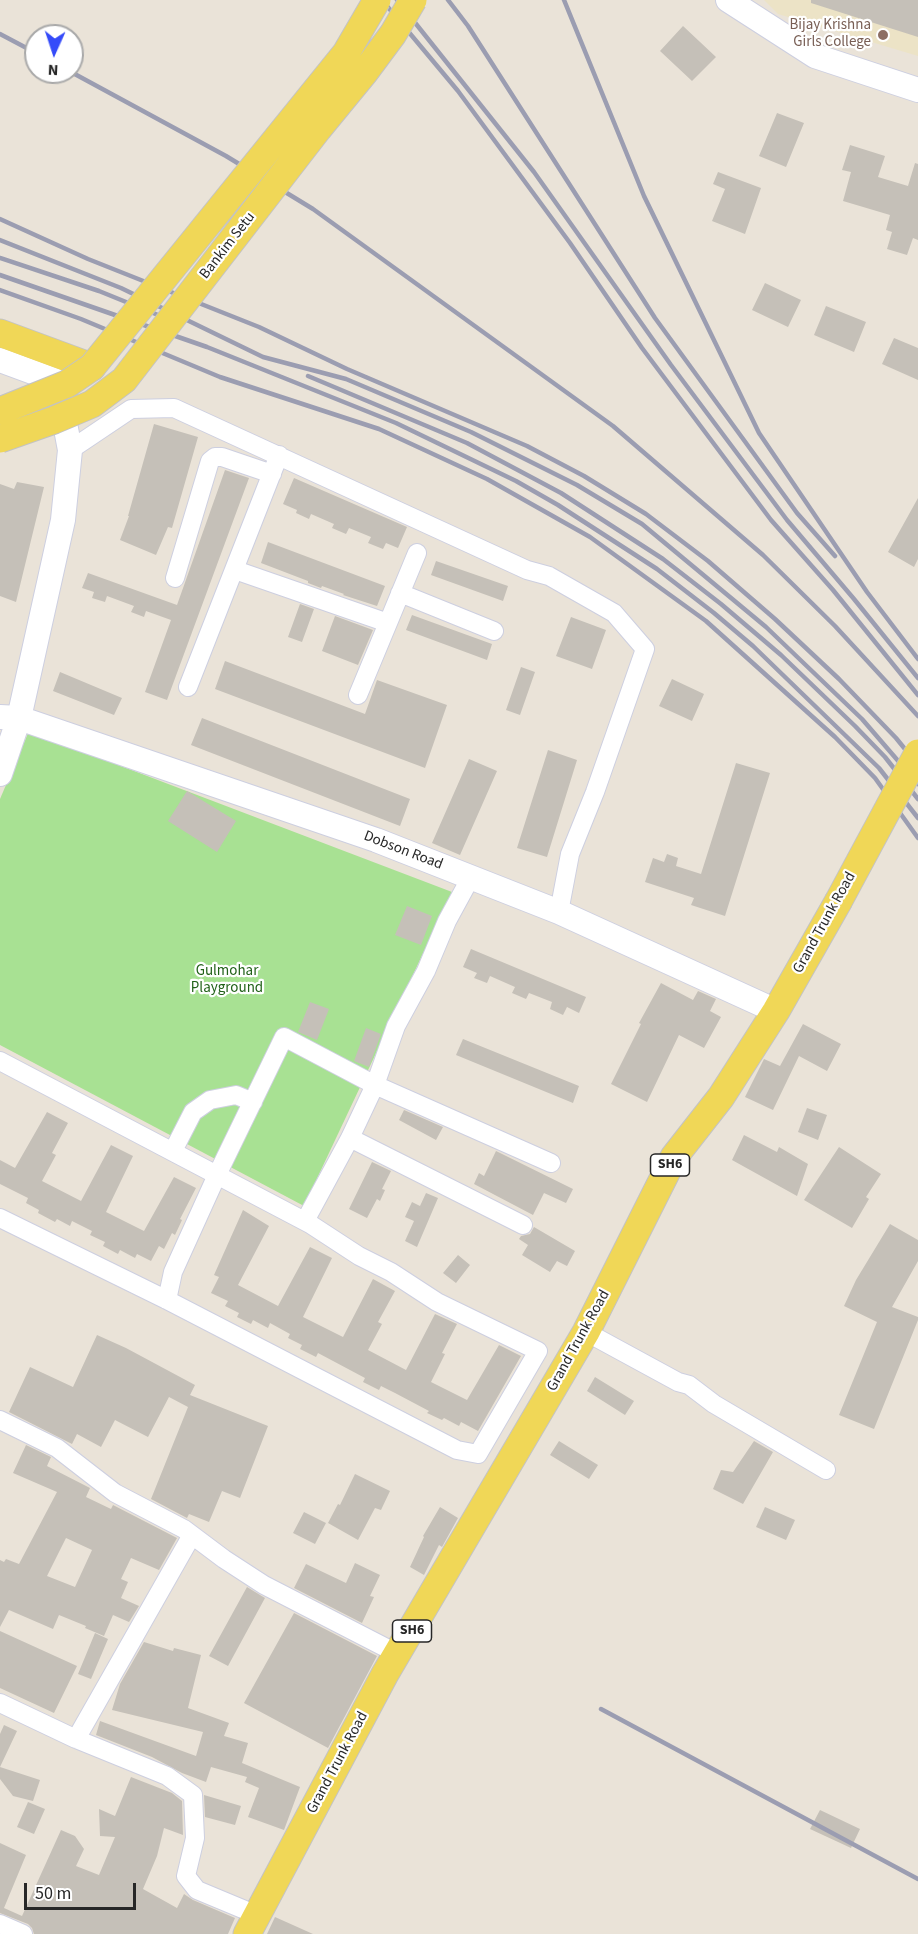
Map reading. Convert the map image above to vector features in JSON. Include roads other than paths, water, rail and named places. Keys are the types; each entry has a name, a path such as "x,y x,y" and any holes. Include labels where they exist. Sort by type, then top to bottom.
{"main road":[{"name":"Bankim Setu","path":"0,411 67,384 92,367 346,53 377,0"},
{"name":"Bankim Setu","path":"0,439 92,404 124,380 364,73 393,34 413,0"},
{"path":"728,0 815,56 918,90"},
{"path":"0,333 92,367"},
{"path":"0,360 57,381 70,450 63,520 9,718 0,774"},
{"name":"Dobson Road","path":"9,718 376,840 559,912 776,1011"},
{"name":"Grand Trunk Road","path":"252,1924 385,1674 586,1332 674,1157 721,1097 776,1011 918,753"}],"street":[{"path":"70,450 131,409 174,408 527,570 549,576 614,613 645,649 595,792 570,854 559,912"},
{"path":"188,687 279,455"},
{"path":"175,578 210,461 215,457 222,457 272,474"},
{"path":"358,696 417,554"},
{"path":"235,570 388,622"},
{"path":"400,593 494,631"},
{"path":"305,1221 350,1138 375,1084 396,1026 426,972 447,921 471,878"},
{"path":"167,1300 174,1272 217,1175 284,1037 375,1084 551,1163"},
{"path":"0,1061 305,1221 437,1302 538,1351 478,1454 457,1450 167,1300 0,1218"},
{"path":"173,1151 193,1112 210,1100 236,1095 253,1102"},
{"path":"350,1138 523,1225"},
{"path":"586,1332 678,1382 688,1385 714,1404 826,1470"},
{"path":"0,1420 57,1448 115,1493 192,1535 264,1585 398,1654"},
{"path":"76,1738 192,1535"},
{"path":"0,1703 167,1776 193,1795 195,1838 186,1876 197,1890 252,1924"},
{"path":"0,1924 23,1934"}],"railway":[{"path":"382,0 458,91 570,243 642,348 771,520 833,590 918,695"},
{"path":"397,0 534,172 671,365 787,520 918,678"},
{"path":"448,0 468,26 655,318 797,513 835,556"},
{"path":"564,0 644,196 759,433 867,592 918,659"},
{"path":"0,34 24,47"},
{"path":"84,79 226,156 313,209 613,426 763,555 835,626 918,716"},
{"path":"0,219 88,259 259,327 347,369 527,446 584,476 646,514 708,561 839,679 896,738 918,765"},
{"path":"0,240 121,288 263,357 346,379 471,432 577,485 642,524 766,627 862,719 918,784"},
{"path":"0,258 99,291 158,315"},
{"path":"0,275 207,347 396,423 516,481 558,505 657,569 753,646 879,768 918,818"},
{"path":"0,290 81,319 220,377 379,429 487,479 590,537 706,621 835,737 875,778 918,838"},
{"path":"308,376 467,443 561,493 663,559 781,655 885,757 918,799"},
{"path":"601,1709 918,1879"}],"place":[{"name":"Bijay Krishna Girls College","path":"883,35"}],"park label":[{"name":"Gulmohar Playground","path":"227,980"}]}
